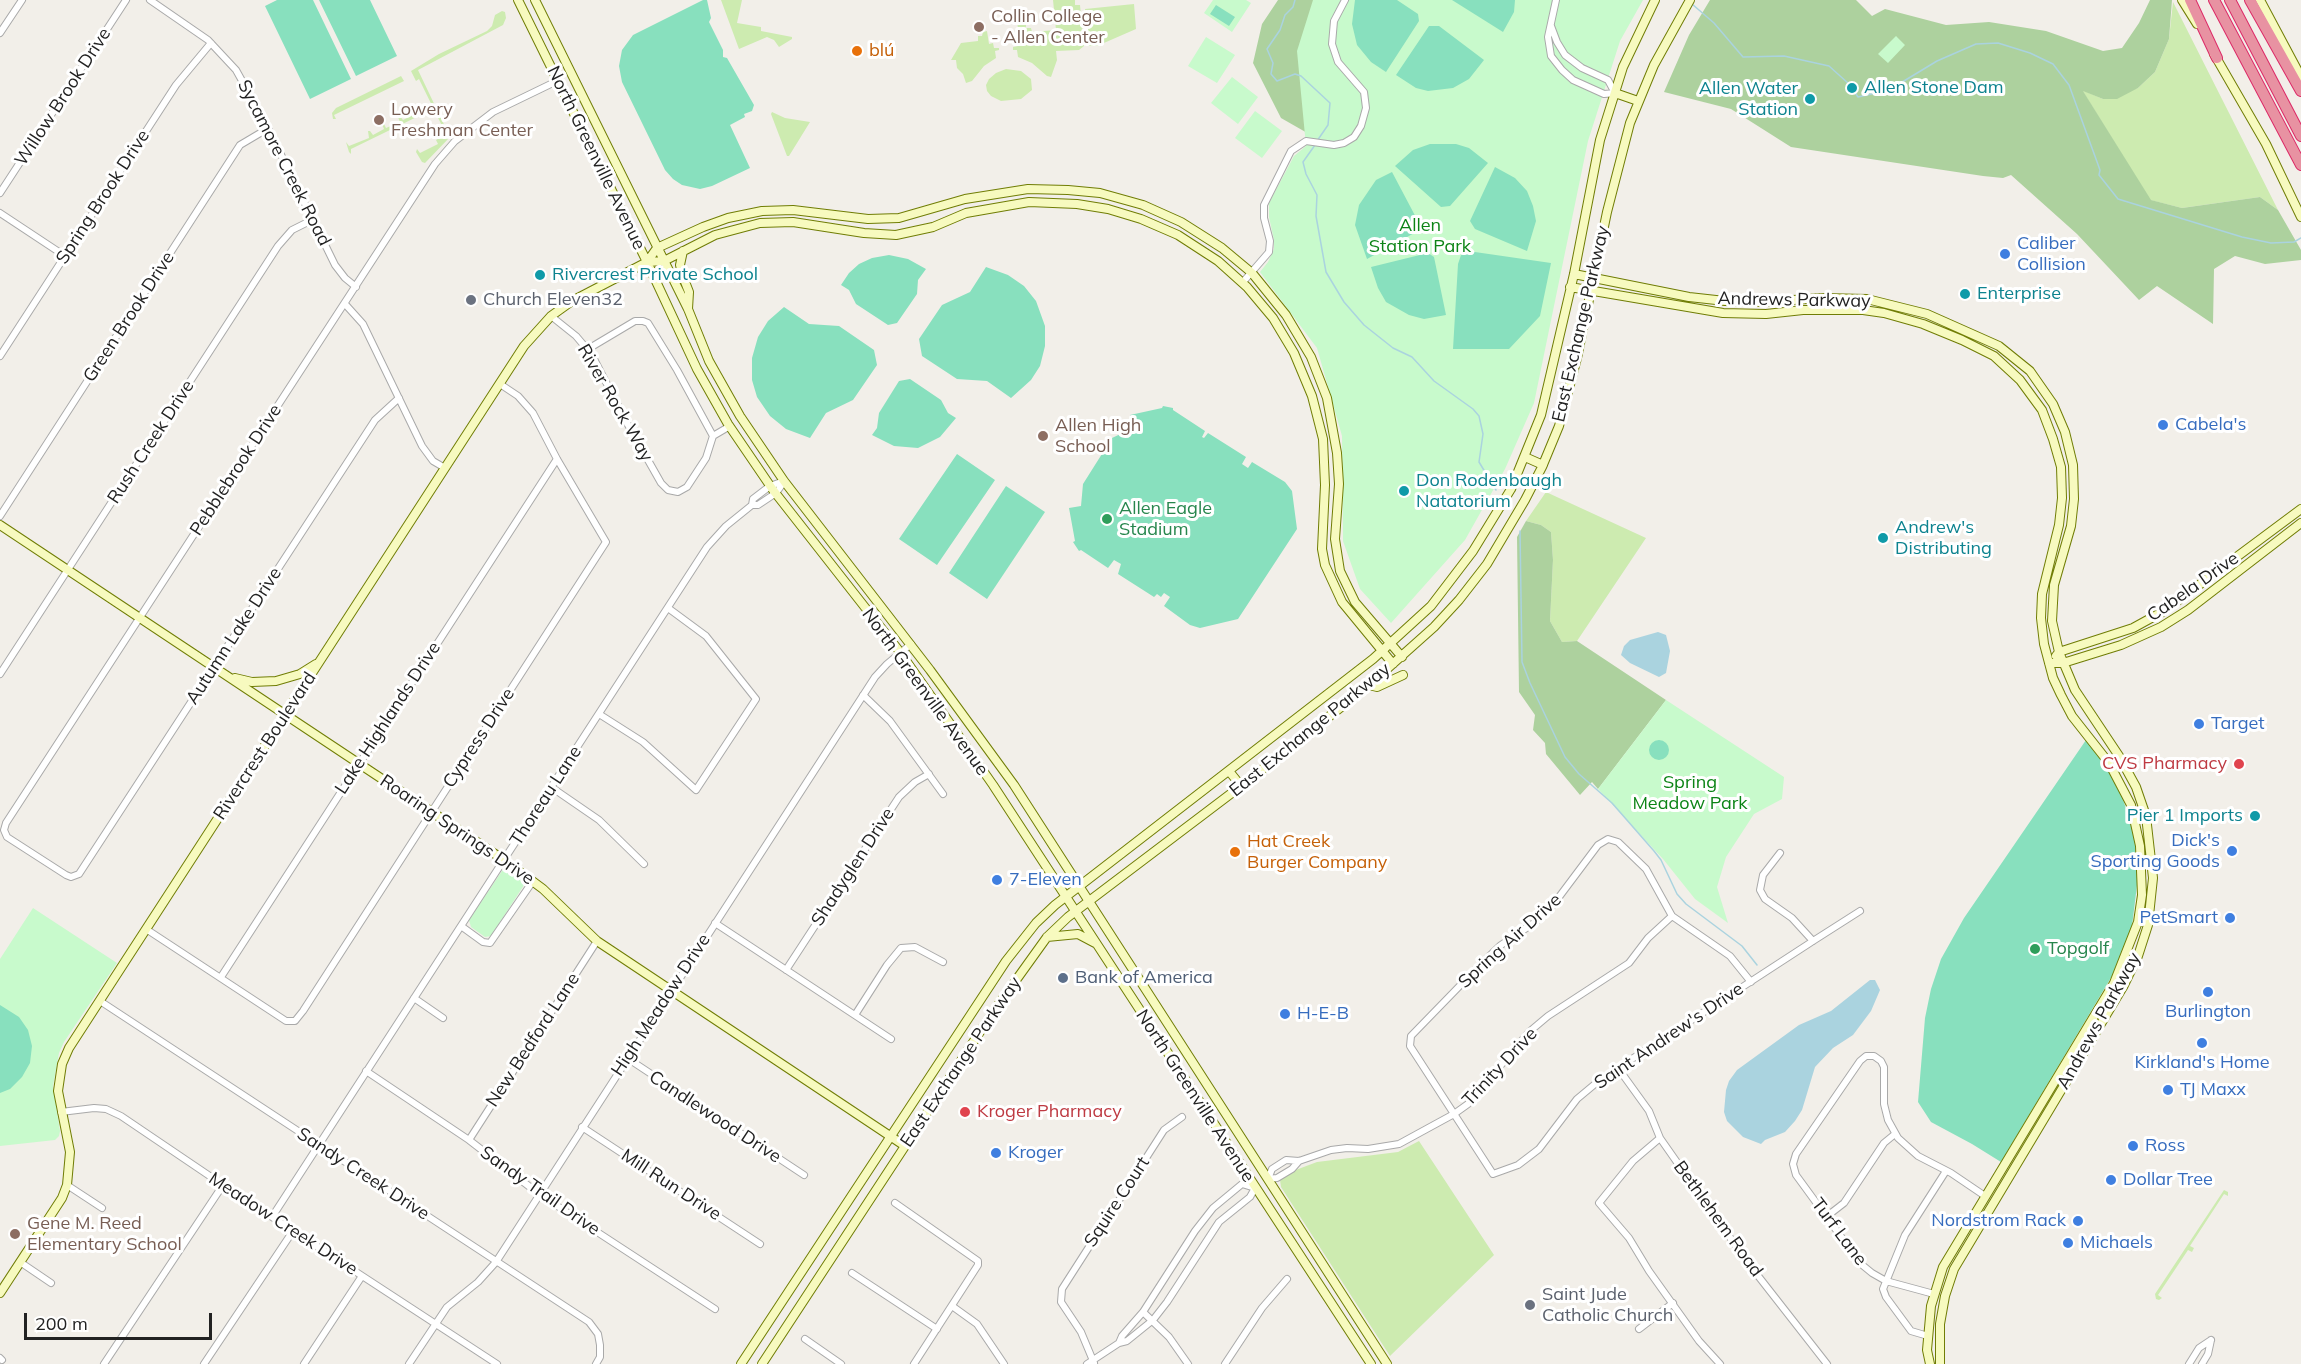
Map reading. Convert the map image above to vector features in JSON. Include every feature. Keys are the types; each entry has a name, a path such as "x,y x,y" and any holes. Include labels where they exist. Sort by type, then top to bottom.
{"highway":[{"path":"2190,0 2217,58"},
{"path":"2214,0 2301,165"},
{"path":"2230,0 2301,136"},
{"path":"2250,0 2301,91"}],"street":[{"path":"0,33 22,0"},
{"name":"Willow Brook Drive","path":"0,193 126,0"},
{"name":"Sycamore Creek Road","path":"150,0 211,43 236,70 340,273 356,287"},
{"name":"North Greenville Avenue","path":"518,0 697,369 730,426 773,490 900,652 999,794 1371,1364"},
{"name":"North Greenville Avenue","path":"535,0 688,309 709,361 740,416 784,481 911,644 1014,785 1387,1364"},
{"path":"1243,282 1269,252 1270,241 1263,211 1268,195 1291,151 1301,143 1311,141 1342,144 1354,137 1361,126 1366,108 1363,90 1340,65 1333,48 1333,26 1345,0"},
{"path":"1556,0 1548,47 1551,56 1562,70 1582,85 1604,94 1615,93 1638,101"},
{"name":"East Exchange Parkway","path":"741,1364 1030,929 1066,897 1382,651 1431,606 1473,551 1501,506 1525,457 1546,396 1574,274 1600,140 1623,67 1655,0"},
{"name":"East Exchange Parkway","path":"762,1364 991,1015 1047,937 1076,911 1242,786 1402,657 1446,614 1486,564 1508,531 1543,465 1559,426 1614,182 1638,101 1671,31 1690,0"},
{"path":"2182,0 2266,144 2301,217"},
{"path":"2260,0 2301,77"},
{"path":"1551,26 1564,55 1582,68 1608,80 1615,93"},
{"name":"Spring Brook Drive","path":"0,356 176,85 211,43"},
{"path":"557,81 570,74"},
{"name":"Pebblebrook Drive","path":"74,876 66,875 7,837 5,826 429,174 449,147 493,112 557,81"},
{"name":"Green Brook Drive","path":"0,516 240,145 267,129"},
{"path":"657,248 728,218 762,211 793,210 868,219 900,218 996,193 1033,189 1068,190 1122,199 1170,217 1213,242 1252,273 1292,323 1311,357 1323,385 1337,453 1339,484 1336,555 1346,586 1359,606 1402,657"},
{"name":"Rivercrest Boulevard","path":"0,1293 62,1198 67,1185 71,1164 70,1152 58,1091 62,1064 69,1048 524,346 551,316 590,290 647,262 664,261 715,235 760,223 793,222 864,233 896,235 933,227 966,213 1029,202 1065,203 1118,212 1164,228 1212,256 1243,282 1282,330 1299,362 1312,396 1324,450 1323,557 1336,592 1348,611 1393,664"},
{"path":"0,213 65,256"},
{"name":"Rush Creek Drive","path":"0,674 278,246 292,230 312,220"},
{"name":"Rivercrest Boulevard","path":"647,262 657,248"},
{"path":"683,251 680,265 689,292 688,309"},
{"name":"Andrews Parkway","path":"1574,274 1666,293 1725,301 1764,302 1803,298 1867,299 1927,314 1999,346 2030,371 2053,404 2065,432 2073,465 2074,499 2071,526 2054,585 2052,621 2059,652 2075,690 2119,756 2136,787 2146,816 2153,878 2148,925 2138,956 2123,987 1963,1251 1949,1281 1945,1296 1940,1324 1940,1364"},
{"name":"Andrews Parkway","path":"1570,287 1723,313 1766,314 1803,310 1863,310 1923,324 1962,339 1994,356 2020,380 2042,410 2053,439 2062,477 2061,518 2043,584 2041,603 2043,636 2049,663 2061,695 2072,716 2109,763 2131,805 2140,846 2143,878 2138,922 2114,983 1943,1268 1934,1294 1928,1336 1930,1364"},
{"path":"1803,298 1803,310"},
{"path":"1723,313 1725,301"},
{"path":"345,303 363,324 427,453 433,461 445,468"},
{"path":"1923,324 1927,314"},
{"name":"River Rock Way","path":"551,316 588,349 666,488 676,492 685,490 690,485 706,458 713,436"},
{"path":"588,349 635,321 648,323 713,436 730,426"},
{"path":"500,384 518,396 532,413 557,459"},
{"name":"Autumn Lake Drive","path":"74,876 81,872 375,420 399,398"},
{"path":"2042,410 2053,404"},
{"path":"1525,457 1543,465"},
{"name":"Cypress Drive","path":"221,977 281,1018 291,1022 303,1011 606,542 557,459"},
{"name":"Lake Highlands Drive","path":"221,977 557,459"},
{"path":"2062,477 2068,487 2067,513 2062,535 2066,542"},
{"name":"Thoreau Lane","path":"272,1216 712,541 726,526 752,505 758,505 784,481"},
{"name":"Cabela Drive","path":"2049,663 2059,652 2133,628 2164,611 2301,508"},
{"name":"Cabela Drive","path":"2049,663 2063,663 2121,645 2161,627 2188,610 2301,523"},
{"name":"Roaring Springs Drive","path":"0,525 504,860 533,881 597,940 905,1146"},
{"path":"1323,525 1336,526"},
{"path":"599,714 643,742 696,790 756,699 706,636 668,608"},
{"name":"High Meadow Drive","path":"409,1364 447,1308 478,1282 496,1262 863,695 880,670 911,644"},
{"path":"226,676 252,682 276,681 300,674 321,660"},
{"path":"1369,685 1377,687 1403,675"},
{"path":"863,695 890,721 943,794"},
{"path":"1229,771 1242,786"},
{"name":"Shadyglen Drive","path":"786,970 899,797 915,782 929,774"},
{"path":"999,794 1014,785"},
{"path":"551,787 599,820 644,864"},
{"name":"Spring Air Drive","path":"1454,1114 1410,1046 1411,1036 1501,945 1550,909 1598,844 1608,838 1618,842 1646,869 1672,916"},
{"path":"1780,853 1764,874 1760,890 1765,899 1792,918 1813,941"},
{"path":"2143,878 2153,878"},
{"path":"461,926 483,942 490,944 533,881"},
{"name":"Saint Andrew's Drive","path":"1454,1114 1493,1174 1518,1165 1539,1149 1577,1099 1601,1079 1860,911"},
{"path":"1672,916 1730,956 1751,982"},
{"name":"Trinity Drive","path":"1299,1161 1292,1169 1277,1178 1268,1179 1272,1169 1286,1160 1299,1161 1331,1150 1376,1149 1399,1144 1454,1114 1468,1104 1529,1032 1548,1016 1629,963 1648,939 1672,916"},
{"path":"715,923 891,1039"},
{"path":"146,929 221,977"},
{"path":"1047,937 1078,934 1097,945"},
{"name":"New Bedford Lane","path":"469,1140 597,940"},
{"path":"855,1015 902,948 915,947 943,962"},
{"path":"414,999 443,1018"},
{"name":"Sandy Creek Drive","path":"99,1001 589,1322 598,1334 600,1357 597,1364"},
{"path":"977,1006 991,1015"},
{"path":"1160,1042 1173,1034"},
{"name":"Turf Lane","path":"1895,1134 1884,1104 1884,1067 1881,1060 1874,1056 1866,1056 1857,1065 1798,1151 1793,1164 1796,1175 1861,1264 1886,1281 1934,1294"},
{"name":"Candlewood Drive","path":"627,1058 804,1175"},
{"path":"2066,1062 2075,1067"},
{"name":"Bethlehem Road","path":"1618,1068 1649,1111 1660,1138 1748,1263 1827,1364"},
{"name":"Sandy Trail Drive","path":"366,1071 469,1140 539,1194 715,1309"},
{"name":"Meadow Creek Drive","path":"61,1112 94,1108 106,1109 121,1116 497,1364"},
{"name":"Squire Court","path":"1092,1363 1084,1337 1061,1302 1060,1295 1065,1281 1164,1130 1182,1117"},
{"name":"Mill Run Drive","path":"582,1127 759,1244"},
{"path":"1826,1217 1844,1203 1884,1143 1895,1134 1914,1153 1985,1196"},
{"path":"1660,1138 1633,1161 1599,1203 1629,1238 1699,1341 1720,1364"},
{"path":"1928,1336 1909,1330 1884,1295 1883,1289 1905,1235 1946,1171"},
{"path":"1092,1363 1119,1343 1127,1341 1153,1320 1219,1222 1250,1197 1255,1188 1268,1179"},
{"path":"1119,1343 1122,1336 1143,1312 1195,1231 1213,1208 1242,1184 1255,1188"},
{"path":"67,1185 102,1208"},
{"path":"104,1364 223,1185"},
{"path":"895,1203 977,1258 978,1266 914,1364"},
{"path":"204,1364 293,1231"},
{"path":"20,1262 51,1283"},
{"path":"852,1273 937,1329"},
{"path":"304,1364 362,1276"},
{"path":"1225,1364 1269,1297 1287,1279"},
{"path":"1934,1294 1945,1296"},
{"path":"1639,1329 1673,1304"},
{"path":"952,1306 981,1329 1004,1364"},
{"path":"1143,1312 1169,1337 1188,1364"},
{"path":"805,1339 841,1364"},
{"path":"2189,1364 2199,1348 2211,1340 2208,1354 2202,1364"}],"green space":[{"path":"277,0 313,0 351,79 310,99 265,6"},
{"path":"319,0 370,0 397,56 356,76"},
{"path":"707,0 711,18 709,22 723,50 723,57 727,58 754,105 752,111 744,114 745,117 730,125 750,168 712,186 700,189 682,185 665,170 622,82 619,66 622,50 633,35"},
{"path":"721,0 742,0 737,23 761,27 761,31 792,37 792,39 779,47 774,40 767,37 739,49"},
{"path":"1053,0 1075,0 1075,5 1080,5 1084,46 1079,50 1056,51 1057,60 1051,77 1032,63 1018,57 1017,50 1013,50 1013,47 1018,46 1018,41 1022,40 1021,28 1018,28 1017,22 1026,23 1026,28 1031,28 1032,32 1056,30"},
{"path":"1213,0 1246,0 1251,3 1232,32 1204,13"},
{"path":"1278,0 1327,0 1309,134 1281,118 1253,63 1262,24"},
{"name":"Allen Station Park","path":"1313,0 1643,0 1620,41 1588,141 1534,403 1505,469 1465,540 1391,623 1360,589 1343,541 1342,436 1317,348 1260,272 1274,249 1269,203 1294,156 1306,146 1297,51"},
{"path":"1355,0 1397,0 1418,14 1419,21 1386,72 1371,62 1357,45 1352,24"},
{"path":"1452,0 1515,0 1514,12 1503,32"},
{"path":"1710,0 1856,0 1872,16 1885,9 1946,25 1989,22 2046,31 2103,51 2122,48 2139,23 2150,0 2172,0 2169,39 2155,72 2138,88 2117,99 2103,99 2083,91 2151,200 2182,208 2260,197 2278,210 2301,250 2301,260 2265,264 2235,256 2214,269 2213,324 2157,286 2139,300 2077,234 2011,175 2003,178 1983,176 1791,147 1731,109 1664,92 1689,35"},
{"path":"2173,2 2278,210 2260,197 2182,208 2150,200 2082,90 2103,99 2138,88 2155,72 2169,39"},
{"path":"1134,4 1136,29 1097,46 1088,46 1085,9"},
{"path":"1216,5 1235,17 1229,26 1210,14"},
{"path":"502,11 505,12 506,18 503,25 418,70 450,137 425,163 422,162 416,152 417,149 420,153 438,144 436,140 446,134 419,79 416,81 411,71 439,54 487,31 492,26 495,15"},
{"path":"1429,26 1439,26 1484,60 1469,79 1453,88 1428,91 1416,88 1396,75"},
{"path":"987,31 989,44 993,43 994,48 999,48 995,51 996,58 984,66 972,81 966,83 963,74 957,68 956,60 951,60 961,43 978,41 978,36 982,36 983,32"},
{"path":"1896,36 1905,45 1888,63 1878,54"},
{"path":"1206,37 1235,55 1217,83 1188,66"},
{"path":"1006,69 1021,71 1031,79 1032,90 1021,99 1001,101 987,91 986,85 989,79"},
{"path":"401,76 404,81 334,115 336,119 333,119 332,113 336,108"},
{"path":"1232,77 1258,97 1238,124 1211,103"},
{"path":"421,105 427,112 351,149 351,154 349,152 346,142 349,146 369,138 368,131 373,135 384,129 382,124 386,128 400,122 398,117 400,116 403,120 423,110"},
{"path":"1255,111 1282,131 1262,158 1235,138"},
{"path":"772,112 785,118 810,122 789,156 787,156"},
{"path":"1430,144 1456,144 1469,148 1488,163 1450,206 1441,207 1395,166 1413,150"},
{"path":"1495,167 1515,178 1527,191 1533,206 1536,221 1527,251 1475,229 1470,221"},
{"path":"1392,172 1420,225 1418,231 1367,259 1355,225 1359,205 1376,180"},
{"path":"1468,251 1551,263 1540,316 1509,349 1453,349 1458,264 1461,255"},
{"path":"1428,253 1434,257 1446,315 1424,319 1409,315 1386,302 1378,288 1371,267"},
{"path":"889,255 908,259 926,269 918,280 917,294 897,323 888,325 856,304 849,290 841,285 859,264 872,258"},
{"path":"986,267 1008,275 1024,286 1036,301 1045,326 1045,346 1040,366 1031,380 1011,398 987,381 957,379 922,356 919,339 942,305 970,292"},
{"path":"784,307 809,324 839,326 874,350 877,365 853,400 826,413 810,438 786,429 770,416 757,397 752,380 752,358 758,337 768,321"},
{"path":"910,379 941,400 948,413 956,418 940,437 918,448 894,446 872,435 877,428 879,413 899,381"},
{"name":"Allen Eagle Stadium","path":"1163,406 1173,408 1205,431 1202,437 1204,438 1208,433 1246,457 1242,464 1248,468 1252,462 1285,482 1292,491 1297,529 1238,619 1200,628 1190,625 1164,606 1170,597 1164,593 1161,597 1157,594 1154,597 1118,574 1121,564 1114,560 1108,568 1081,550 1079,551 1073,542 1075,541 1069,508 1081,506 1083,484 1112,438 1133,428 1130,415"},
{"path":"957,454 995,480 937,565 899,539"},
{"path":"1006,486 1045,512 987,599 949,573"},
{"path":"1546,492 1646,538 1577,641 1562,642 1550,621 1553,560 1551,532 1541,525 1526,521"},
{"path":"1526,521 1541,525 1551,532 1553,560 1550,621 1562,642 1577,641 1666,700 1598,789 1592,782 1580,795 1546,754 1545,743 1533,730 1535,715 1519,692 1517,537"},
{"name":"Spring Meadow Park","path":"1666,700 1784,777 1782,799 1754,814 1726,857 1717,887 1728,923 1695,899 1663,859 1598,789"},
{"path":"1659,740 1666,743 1669,750 1666,757 1659,760 1652,757 1649,750 1652,743"},
{"name":"Topgolf","path":"2086,740 2109,770 2121,792 2134,836 2138,877 2132,926 2112,976 2001,1162 1931,1122 1918,1102 1925,1018 1941,959 1964,918"},
{"path":"504,868 509,868 524,878 524,885 491,936 485,937 471,927 469,920"},
{"path":"33,908 117,963 59,1053 53,1086 59,1136 55,1140 0,1146 0,959"},
{"path":"0,1005 19,1017 28,1030 32,1046 30,1063 22,1077 10,1089 0,1093"},
{"path":"1419,1141 1494,1255 1390,1356 1281,1187 1280,1180 1293,1171 1317,1162 1398,1152"},
{"path":"2224,1190 2228,1192 2228,1196 2224,1194 2190,1246 2194,1248 2192,1252 2188,1250 2158,1295 2162,1298 2156,1299 2155,1294"}],"water":[{"path":"1658,632 1666,635 1670,651 1666,673 1659,677 1630,663 1621,655 1624,646 1630,640"},
{"path":"1870,980 1875,980 1880,990 1871,1011 1853,1035 1833,1048 1815,1067 1802,1110 1795,1121 1785,1132 1761,1144 1743,1137 1727,1121 1724,1112 1726,1090 1737,1070 1799,1025 1831,1011"}],"waterway":[{"path":"1295,0 1293,7 1285,15 1280,30 1267,49 1273,63 1271,74 1277,81 1295,74 1301,76 1330,103 1328,125 1317,141"},
{"path":"1692,4 1714,23 1743,57 1784,56 1829,66 1849,84 1858,97 1889,90 1937,61 1976,44 1998,43 2030,53 2053,64 2069,85 2100,170 2099,175 2118,199 2242,237 2271,243 2294,242 2301,238"},
{"path":"1315,145 1303,162 1306,174 1317,195 1316,216 1326,272 1344,302 1364,325 1393,348 1412,357 1434,381 1473,409 1479,416 1483,434 1479,462 1496,490"},
{"path":"1520,531 1522,662 1565,757 1579,774 1612,803 1654,851 1661,860 1677,894 1686,904 1742,946 1757,965"}],"place":[{"name":"Collin College - Allen Center","path":"979,27"},
{"name":"blú","path":"857,51"},
{"name":"Allen Stone Dam","path":"1852,88"},
{"name":"Allen Water Station","path":"1810,99"},
{"name":"Lowery Freshman Center","path":"379,120"},
{"name":"Caliber Collision","path":"2005,254"},
{"name":"Rivercrest Private School","path":"540,275"},
{"name":"Enterprise","path":"1965,294"},
{"name":"Church Eleven32","path":"471,300"},
{"name":"Cabela's","path":"2163,425"},
{"name":"Allen High School","path":"1043,436"},
{"name":"Don Rodenbaugh Natatorium","path":"1404,491"},
{"name":"Allen Eagle Stadium","path":"1107,519"},
{"name":"Andrew's Distributing","path":"1883,538"},
{"name":"Target","path":"2199,724"},
{"name":"CVS Pharmacy","path":"2239,764"},
{"name":"Pier 1 Imports","path":"2255,816"},
{"name":"Dick's Sporting Goods","path":"2232,851"},
{"name":"Hat Creek Burger Company","path":"1235,852"},
{"name":"7-Eleven","path":"997,880"},
{"name":"PetSmart","path":"2230,918"},
{"name":"Topgolf","path":"2035,949"},
{"name":"Bank of America","path":"1063,978"},
{"name":"Burlington","path":"2208,992"},
{"name":"H-E-B","path":"1285,1014"},
{"name":"Kirkland's Home","path":"2202,1043"},
{"name":"TJ Maxx","path":"2168,1090"},
{"name":"Kroger Pharmacy","path":"965,1112"},
{"name":"Ross","path":"2133,1146"},
{"name":"Kroger","path":"996,1153"},
{"name":"Dollar Tree","path":"2111,1180"},
{"name":"Nordstrom Rack","path":"2078,1221"},
{"name":"Gene M. Reed Elementary School","path":"15,1234"},
{"name":"Michaels","path":"2068,1243"},
{"name":"Saint Jude Catholic Church","path":"1530,1305"}]}
